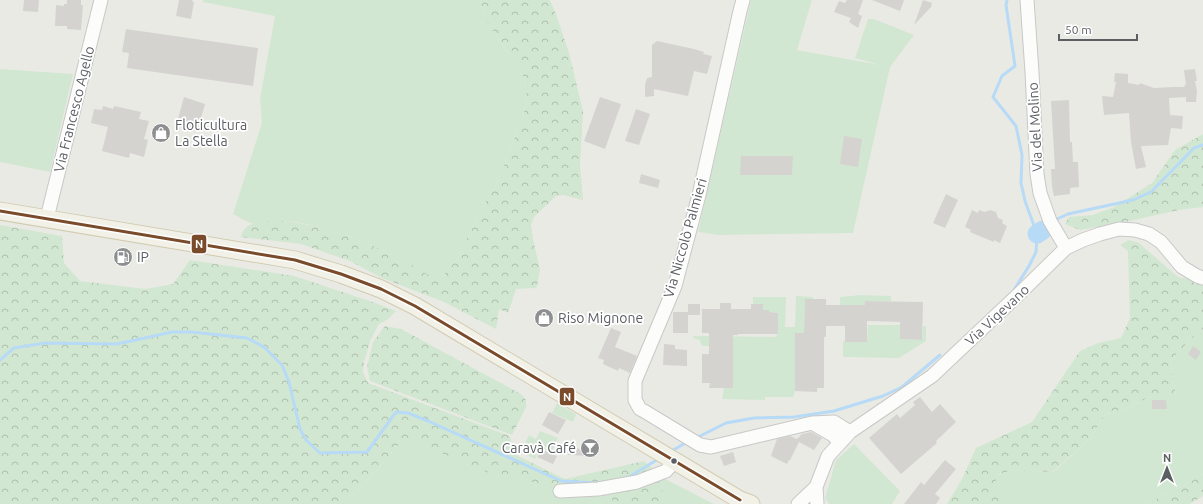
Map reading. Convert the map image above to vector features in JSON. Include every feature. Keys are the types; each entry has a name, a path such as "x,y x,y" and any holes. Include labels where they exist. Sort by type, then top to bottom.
{"main road":[{"path":"0,211 295,260 341,274 381,289 415,306 745,503"}],"street":[{"name":"Via Francesco Agello","path":"47,218 102,0"},
{"name":"Via Niccolò Palmieri","path":"743,0 699,195 674,286 635,381 636,400 640,409 700,445 711,447 812,423 834,422 850,432"},
{"name":"Via del Molino","path":"1027,0 1037,174 1040,193 1050,221 1066,248"},
{"name":"Via Vigevano","path":"817,504 816,487 828,456 840,442 850,432 932,376 1066,248 1100,234 1119,229 1135,230 1149,234 1161,242 1182,267 1203,278"},
{"path":"812,423 833,434 840,442"},
{"path":"560,491 582,491 637,482 666,471 674,460"},
{"name":"Via Vigevano","path":"798,504 816,487"}],"green space":[{"path":"203,0 479,0 494,32 524,78 527,102 521,122 496,185 480,211 458,258 442,277 433,279 419,269 387,252 335,232 293,222 270,221 255,224 233,214 262,123 260,99 275,16 203,2"},
{"path":"479,0 550,0 569,53 583,111 580,165 583,200 563,195 556,196 534,217 531,225 540,270 537,286 536,288 516,289 508,313 499,309 496,329 444,302 382,278 350,261 301,244 241,237 246,228 261,222 281,221 303,224 326,229 374,246 433,278 442,277 458,258 480,211 496,185 521,122 527,102 524,78 488,23"},
{"path":"751,0 812,0 797,50 880,65 855,58 868,19 874,19 914,35 890,67 853,233 719,235 698,232"},
{"path":"0,69 73,74 50,172 0,162"},
{"path":"1203,134 1203,207 1179,210 1080,230 1065,224 1069,217 1093,215 1114,207 1152,183 1175,150"},
{"path":"0,225 62,236 64,263 80,281 145,289 173,284 190,260 294,276 396,311 387,320 379,324 371,339 364,362 363,372 368,383 510,436 514,454 565,479 644,461 663,478 662,504 614,504 606,486 563,487 496,476 408,439 396,447 346,504 0,504"},
{"path":"1129,240 1139,243 1178,277 1203,282 1203,329 1197,333 1170,361 1176,396 1151,396 1126,409 1106,413 1089,440 1052,472 1013,470 996,475 996,492 1007,504 947,504 962,479 976,448 1032,422 1080,351 1098,343 1121,338 1130,318 1128,251 1120,245"},
{"path":"861,295 891,296 891,301 865,301 865,305 840,305 840,297"},
{"path":"796,296 813,297 813,299 805,300 804,333 795,333 795,391 793,397 765,397 765,400 722,399 724,388 733,388 733,348 731,346 702,346 700,340 693,338 693,336 775,337 778,334 778,313 763,310 753,304 753,297 786,297 785,327 795,327"},
{"path":"868,325 900,325 900,339 922,340 923,326 926,326 926,341 899,358 843,357 843,341 867,342"},
{"path":"385,326 401,329 521,394 526,400 526,407 512,435 370,381 367,367 373,342"},
{"path":"1203,329 1203,474 1184,486 1145,504 1007,504 995,492 996,475 1013,470 1053,472 1089,440 1106,413 1126,409 1151,396 1176,396 1170,361 1197,333"},
{"path":"557,403 576,414 573,422 552,413"},
{"path":"540,431 558,438 552,450 549,451 540,447 535,459 521,452 529,435 536,439"},
{"path":"408,438 496,476 606,486 614,504 346,504 396,447"},
{"path":"854,444 900,491 892,504 829,504 825,498 836,460"},
{"path":"1203,474 1203,496 1190,504 1145,504 1184,486"},
{"path":"663,478 714,504 662,504"}],"building":[{"path":"24,0 39,0 38,12 23,11"},
{"path":"67,0 81,0 81,5 83,5 81,30 67,29 67,26 55,26 56,5 64,6 64,4 67,4"},
{"path":"179,0 193,0 192,2 194,2 191,19 176,16"},
{"path":"847,0 863,0 858,14 862,16 858,28 849,22 851,18 834,12 839,1 845,3"},
{"path":"872,0 904,0 900,11"},
{"path":"923,0 932,3 931,7 914,25"},
{"path":"126,29 258,48 253,86 127,68 129,53 122,52"},
{"path":"657,41 694,49 704,52 703,54 712,56 707,74 694,71 688,96 654,89 654,96 645,97 645,85 647,78 652,77 652,45"},
{"path":"1195,69 1197,81 1195,81 1197,91 1196,102 1186,102 1186,97 1169,98 1170,115 1183,116 1182,129 1171,128 1168,145 1141,146 1146,167 1136,169 1131,142 1129,113 1104,115 1102,96 1113,97 1116,82 1114,82 1115,73 1128,74 1128,83 1139,85 1140,83 1154,88 1185,87 1184,70"},
{"path":"184,97 205,104 197,132 176,126"},
{"path":"600,97 621,104 605,149 584,141"},
{"path":"1069,100 1070,142 1072,142 1073,162 1078,162 1079,187 1070,188 1070,194 1054,196 1051,169 1055,169 1051,101"},
{"path":"103,106 113,109 114,106 141,112 139,119 149,121 144,139 148,140 144,157 130,153 129,158 102,151 108,127 91,123 94,109 102,110"},
{"path":"636,109 650,114 639,145 625,141"},
{"path":"844,136 862,139 858,167 840,164"},
{"path":"741,156 793,156 792,175 740,175"},
{"path":"641,174 660,180 658,188 639,183"},
{"path":"946,194 958,200 945,228 933,223"},
{"path":"972,210 978,213 979,210 985,212 990,210 996,212 998,218 1003,220 1002,223 1007,226 1000,243 970,232 971,230 965,227"},
{"path":"805,299 826,299 826,305 865,305 865,301 923,302 922,340 900,339 900,322 867,321 867,342 845,342 845,326 826,326 826,337 824,337 824,388 817,388 817,392 795,391 795,333 804,333"},
{"path":"720,303 731,303 731,309 751,309 751,304 763,304 763,310 778,313 778,334 733,335 733,388 709,388 710,383 702,383 702,354 709,354 709,333 702,333 702,309 720,309"},
{"path":"688,304 700,304 700,315 688,315 688,333 673,333 673,312 688,312"},
{"path":"611,328 621,332 615,347 637,356 630,373 619,368 618,371 603,364 604,360 598,358"},
{"path":"664,344 675,345 675,349 687,350 687,366 663,365"},
{"path":"1193,346 1201,352 1196,360 1188,354"},
{"path":"920,397 932,412 940,404 956,422 936,441 937,443 901,474 869,438 897,414 900,418 915,405 913,402"},
{"path":"1152,400 1166,400 1167,409 1152,409"},
{"path":"549,412 566,420 558,434 542,425"},
{"path":"811,432 822,438 814,450 799,442 787,464 771,456 777,439 790,436 797,439 802,434"},
{"name":"Caravà Café","path":"589,437 599,444 592,455 593,456 568,455 572,445 581,450"},
{"path":"541,449 557,456 553,464 537,457"},
{"path":"733,452 736,462 724,466 720,456"},
{"path":"945,460 956,469 935,494 940,498 936,504 904,504 921,482 924,485"}],"waterway":[{"path":"1007,0 1006,5 1015,66 1002,76 993,97 1016,126 1022,155 1021,183 1025,201 1037,234 1036,252 1012,293"},
{"path":"1057,219 1068,214 1133,200 1151,192 1194,148 1203,145"},
{"path":"1037,234 1043,230"},
{"path":"0,360 14,348 45,343 117,344 172,332 192,332 247,338 264,347 282,365 289,382 300,429 306,440 320,453 367,452 396,412 408,413 561,481 597,483"},
{"path":"696,438 726,423 754,418 794,417 834,411 883,396 902,387 940,355"},
{"path":"670,452 687,442"},
{"path":"627,478 660,458"}],"transit line":[{"name":"N","path":"0,211 295,260 341,274 381,289 415,306 740,500"}],"place":[{"name":"Floticultura La Stella","path":"161,133"},
{"name":"IP","path":"123,257"},
{"name":"Riso Mignone","path":"544,318"},
{"name":"Caravà Café","path":"590,448"}]}
